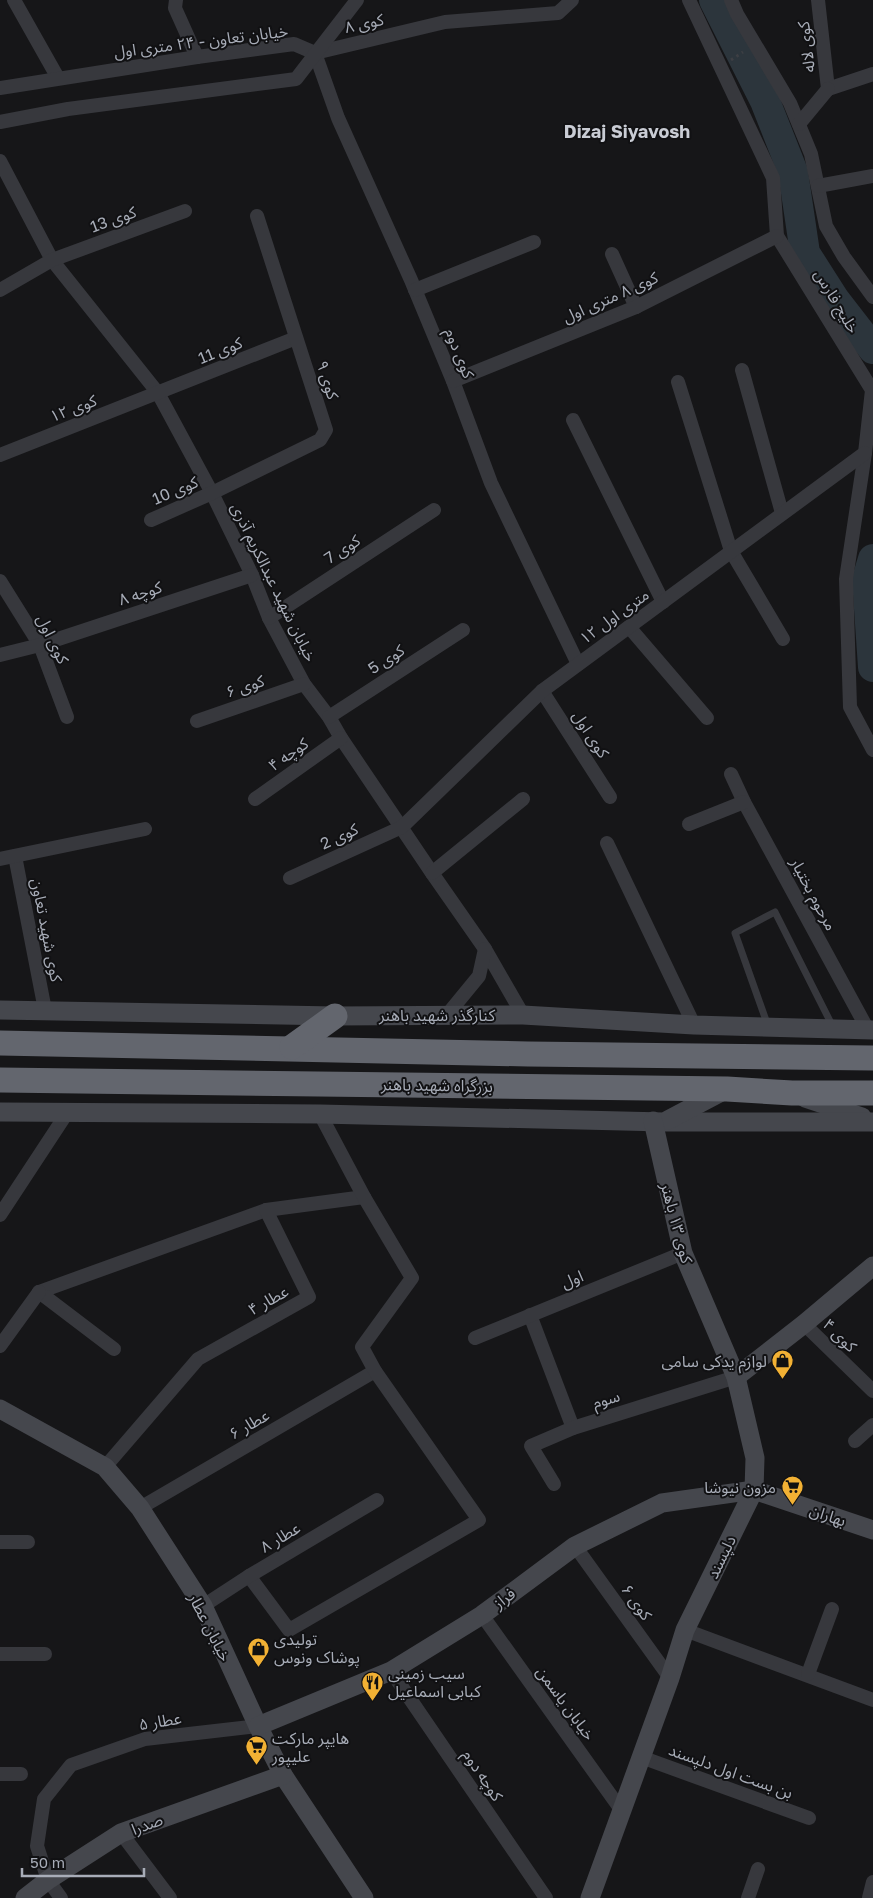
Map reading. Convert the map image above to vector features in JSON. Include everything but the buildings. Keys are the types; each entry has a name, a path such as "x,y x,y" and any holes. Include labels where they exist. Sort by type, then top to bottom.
{"highway":[{"path":"292,1047 335,1016"},
{"name":"بزرگراه شهید باهنر","path":"0,1043 292,1047 528,1054 873,1058"},
{"name":"بزرگراه شهید باهنر","path":"0,1080 727,1089 792,1093 873,1094"}],"main road":[{"name":"کنارگذر شهید باهنر","path":"0,1010 335,1016 523,1015 694,1024 870,1030"},
{"path":"658,1122 727,1089"},
{"path":"792,1093 873,1121"},
{"path":"0,1112 320,1114 658,1122 873,1121"},
{"name":"کوی ۱۳ باهنر","path":"658,1122 683,1253 736,1377"},
{"path":"736,1377 804,1324 873,1266"},
{"name":"دلپسند","path":"590,1898 642,1757 685,1630 754,1490 755,1458 736,1377"},
{"name":"خیابان عطار","path":"0,1409 105,1467 140,1508 203,1606 258,1726 283,1775 364,1898"},
{"name":"بهاران","path":"754,1490 873,1530"},
{"name":"فراز","path":"258,1726 391,1671 482,1615 575,1546 662,1503 754,1490"},
{"name":"صدرا","path":"24,1898 48,1880 121,1833 283,1775"}],"street":[{"path":"14,0 58,78"},
{"path":"176,0 175,8 197,57"},
{"name":"کوی ۸","path":"315,53 357,0"},
{"name":"کوی ۸","path":"315,53 445,22 558,13 572,0"},
{"name":"خلیج فارس","path":"688,0 773,178 777,236 872,390 846,579 850,708 873,750"},
{"name":"خلیج فارس","path":"731,0 737,14 790,103 799,124 811,154 826,226 844,257 873,297"},
{"name":"کوی لاله","path":"818,0 828,89"},
{"name":"خیابان تعاون - ۲۴ متری اول","path":"0,88 197,57 294,44 315,53"},
{"path":"0,122 68,110 296,79 315,53"},
{"name":"کوی دوم","path":"315,53 338,118 415,290 453,381 491,483 578,664"},
{"path":"799,124 828,89 873,74"},
{"name":"خیابان شهید عبدالکریم آذری","path":"0,161 52,260 158,394 212,493 252,575 269,618 304,684 329,717 341,738 485,949 523,1015"},
{"path":"818,186 873,176"},
{"name":"کوی 13","path":"0,290 52,260 185,211"},
{"name":"کوی ۹","path":"212,493 320,440 326,430 257,216"},
{"name":"کوی ۸ متری اول","path":"453,381 636,307 777,236"},
{"path":"415,290 534,242"},
{"path":"612,254 636,307"},
{"name":"کوی 11","path":"158,394 296,338"},
{"path":"742,370 782,514"},
{"path":"678,382 731,551 783,639"},
{"name":"کوی ۱۲","path":"0,455 158,394"},
{"path":"573,420 663,602"},
{"name":"۱۲ متری اول","path":"402,827 542,691 864,453"},
{"name":"کوی 10","path":"151,520 212,493"},
{"name":"کوی 7","path":"269,618 434,510"},
{"name":"کوچه ۸","path":"0,655 40,645 252,575"},
{"name":"کوی اول","path":"0,581 40,645 67,717"},
{"path":"629,627 707,718"},
{"name":"کوی 5","path":"329,717 463,630"},
{"name":"کوی ۶","path":"197,721 304,684"},
{"name":"کوی اول","path":"542,691 610,797"},
{"name":"کوچه ۴","path":"256,799 341,738"},
{"name":"مرحوم بختیار","path":"731,774 744,802 870,1030"},
{"path":"432,873 523,800"},
{"path":"689,824 744,802"},
{"name":"کوی 2","path":"290,878 402,827"},
{"path":"0,859 146,829"},
{"path":"607,843 694,1024"},
{"name":"کوی شهید تعاون","path":"15,856 45,1010"},
{"path":"448,1015 479,976 485,949"},
{"path":"0,1215 67,1113"},
{"path":"249,1576 289,1630 479,1520 375,1371 362,1346 412,1278 364,1197 320,1114"},
{"path":"0,1346 40,1292 266,1210 364,1197"},
{"name":"عطار ۴","path":"105,1467 198,1359 309,1297 266,1210"},
{"name":"اول","path":"475,1338 683,1253"},
{"path":"40,1292 114,1349"},
{"path":"530,1315 573,1428"},
{"name":"کوی ۴","path":"804,1324 873,1392"},
{"name":"عطار ۶","path":"140,1508 375,1371"},
{"name":"سوم","path":"554,1484 531,1446 573,1428 736,1377"},
{"path":"855,1442 873,1424"},
{"name":"عطار ۸","path":"203,1606 249,1576 377,1500"},
{"path":"0,1542 28,1542"},
{"name":"کوی ۶","path":"575,1546 670,1678"},
{"path":"808,1674 832,1609"},
{"name":"خیابان یاسمن","path":"482,1615 622,1811"},
{"path":"685,1630 808,1674 873,1700"},
{"path":"0,1654 45,1654"},
{"name":"کوچه دوم","path":"391,1671 546,1898"},
{"name":"عطار ۵","path":"48,1880 37,1846 44,1799 71,1765 145,1739 258,1726"},
{"name":"بن بست اول دلپسند","path":"642,1757 809,1818"},
{"path":"0,1774 21,1774"},
{"path":"121,1833 170,1898"},
{"path":"748,1898 758,1869"},
{"path":"48,1880 61,1898"},
{"path":"868,1898 873,1882"}],"lane":[{"path":"768,1026 735,933 775,912 834,1029"}],"path":[{"path":"720,66 756,45"}],"waterway":[{"path":"714,0 765,101 793,172 805,253 835,300 873,349"},
{"path":"873,559 867,579 873,667"}],"place":[{"name":"لوازم یدکی سامی","path":"783,1380"},
{"name":"مزون نیوشا","path":"792,1506"},
{"name":"تولیدی پوشاک ونوس","path":"258,1667"},
{"name":"سیب زمینی کبابی اسماعیل","path":"372,1701"},
{"name":"هایپر مارکت علیپور","path":"256,1766"}],"district":[{"name":"Dizaj Siyavosh","path":"627,132"}]}
